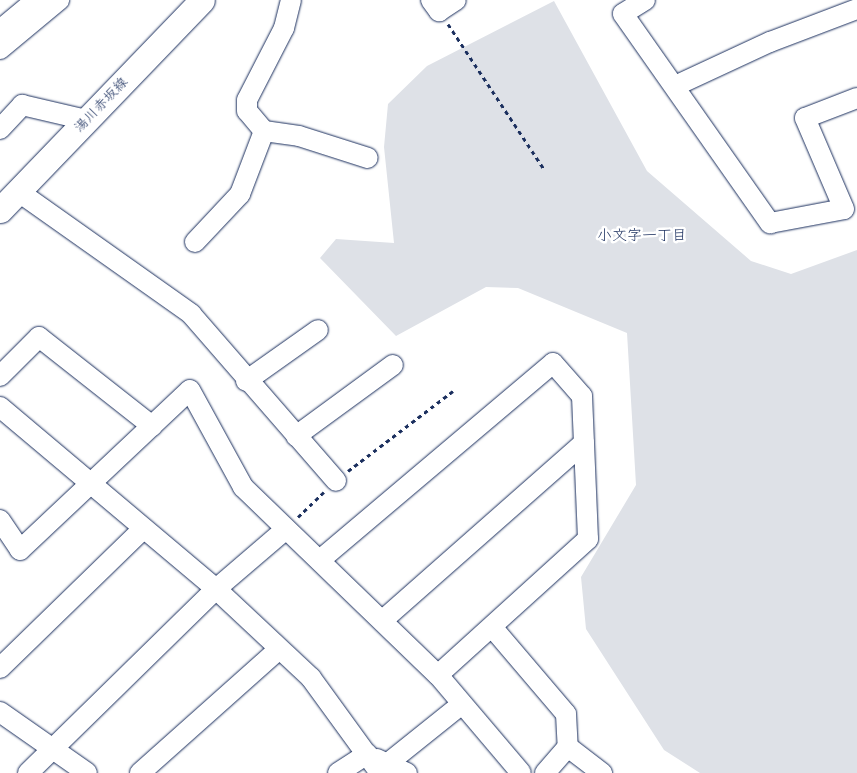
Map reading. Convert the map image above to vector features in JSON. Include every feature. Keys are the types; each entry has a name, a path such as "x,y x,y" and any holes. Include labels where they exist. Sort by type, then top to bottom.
{"main road":[{"name":"湯川赤坂線","path":"0,210 202,0"}],"street":[{"path":"0,30 36,0"},
{"path":"0,49 59,0"},
{"path":"291,0 284,28 246,100 246,111 264,131 300,136 368,158"},
{"path":"435,5 456,0"},
{"path":"645,0 623,14 770,223 844,209 805,118 857,98"},
{"path":"0,8 20,14"},
{"path":"675,86 770,42 857,9"},
{"path":"0,129 22,105 86,120"},
{"path":"195,242 240,194 264,131"},
{"path":"18,192 191,314 246,381 336,481"},
{"path":"246,381 318,330"},
{"path":"0,376 39,337 152,426"},
{"path":"320,560 553,363 582,396 588,540 438,675"},
{"path":"296,436 393,365"},
{"path":"0,520 20,550 93,485 190,390 243,487 438,675 521,773"},
{"path":"0,407 216,589 311,678 367,754 383,768 407,773"},
{"path":"383,620 584,443"},
{"path":"0,668 143,529"},
{"path":"28,773 51,746 216,589 286,529"},
{"path":"492,627 566,714 568,747 545,773"},
{"path":"140,773 279,649"},
{"path":"383,768 462,704"},
{"path":"0,712 87,773"},
{"path":"568,747 602,773"},
{"path":"338,773 367,754"}],"path":[{"path":"435,5 544,169"},
{"path":"286,529 336,481 452,391"}],"shaded area":[{"path":"554,1 647,171 751,261 791,274 857,250 857,773 700,773 664,750 586,629 581,577 636,485 627,333 518,288 486,287 396,336 320,258 336,239 394,243 384,147 388,104 427,66"}],"district":[{"name":"小文字一丁目","path":"642,236"}]}
